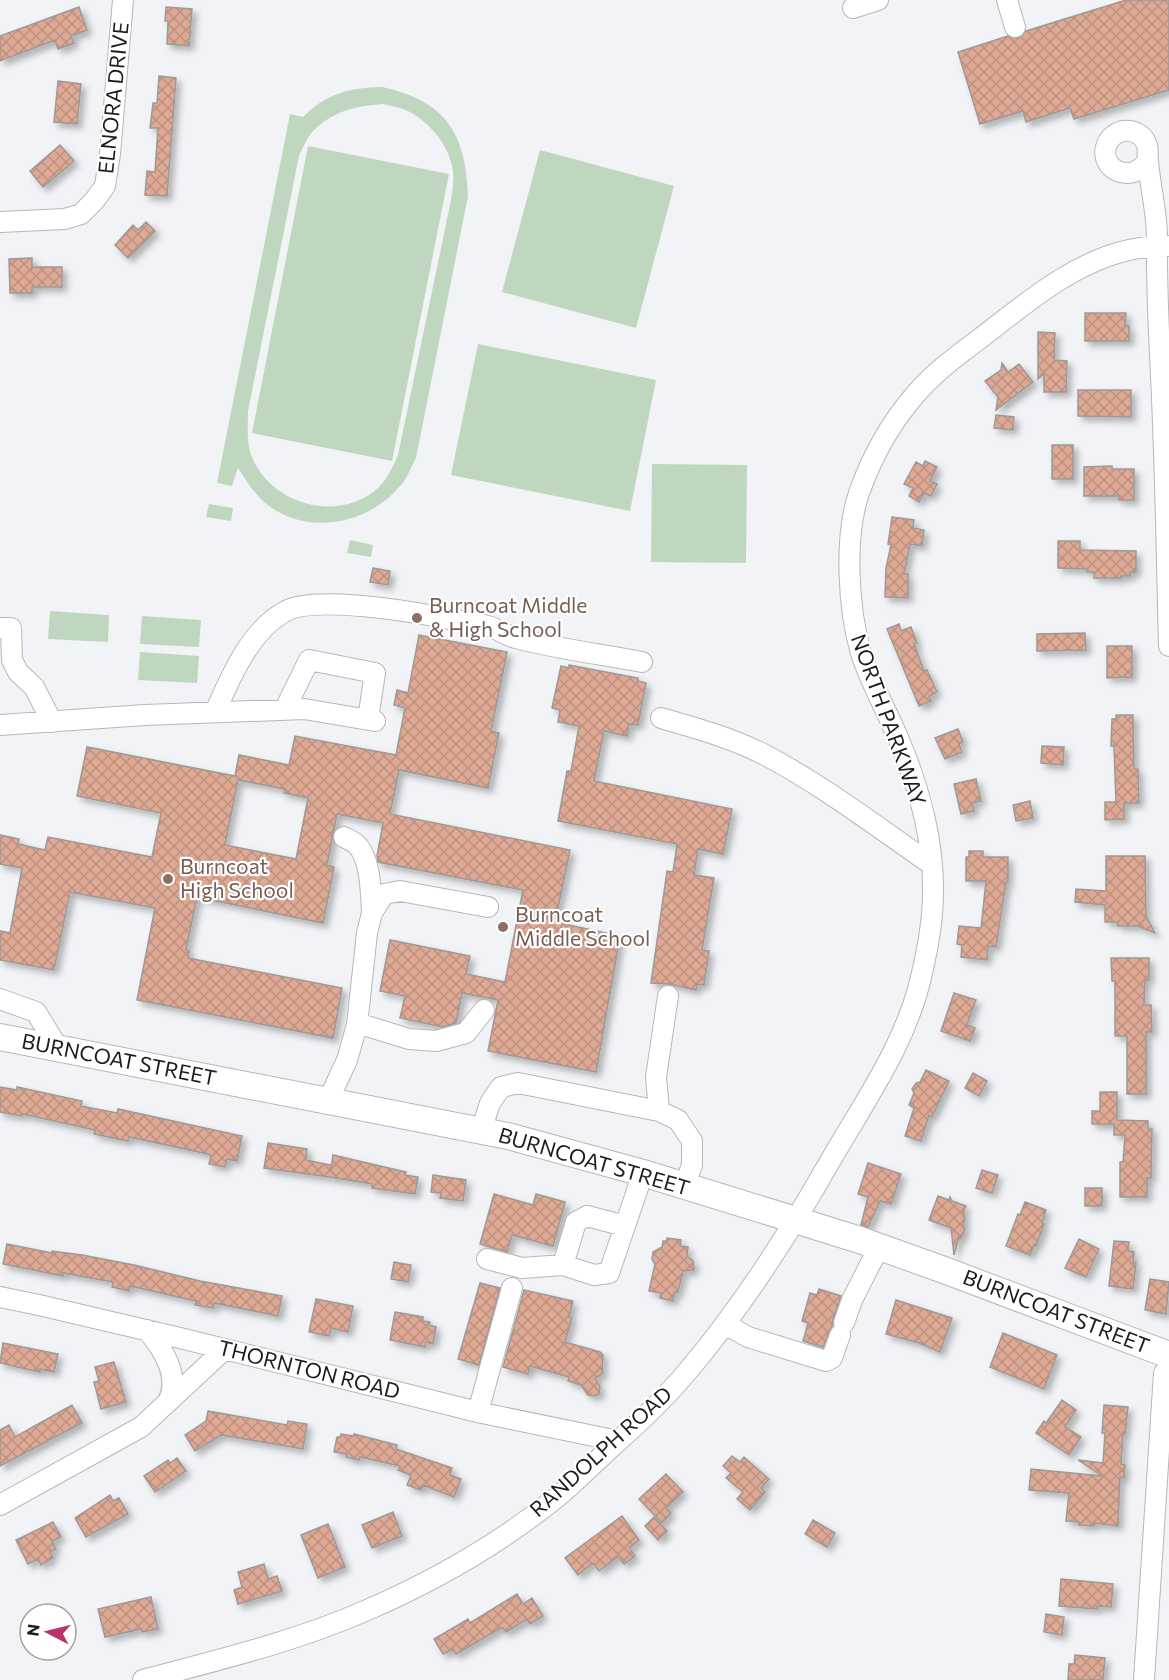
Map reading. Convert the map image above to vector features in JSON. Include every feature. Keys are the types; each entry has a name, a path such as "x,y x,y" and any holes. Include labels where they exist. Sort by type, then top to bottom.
{"main road":[{"name":"BURNCOAT STREET","path":"0,1036 508,1136 643,1173 879,1247 1169,1355"}],"street":[{"name":"ELNORA DRIVE","path":"0,222 65,219 81,214 105,186 109,168 123,0"},
{"path":"853,8 878,0"},
{"path":"1007,0 1015,27"},
{"path":"1148,160 1157,235 1163,246 1169,646"},
{"name":"NORTH PARKWAY","path":"796,1221 882,1073 910,1013 921,978 931,924 933,892 926,829 907,760 869,677 855,629 850,575 857,497 889,429 913,397 943,367 1007,317 1073,272 1113,254 1131,249 1163,246"},
{"path":"215,712 241,660 258,635 280,614 299,606 322,604 399,609 490,626 513,637 642,662"},
{"path":"0,628 11,628 12,660 18,672 34,687 52,722"},
{"path":"0,725 285,709 304,709 372,720 375,673 309,660 285,709"},
{"path":"661,718 715,734 764,754 815,784 931,864"},
{"path":"328,1101 346,1060 357,1023 367,933 372,913 371,880 362,853 356,844 344,837"},
{"path":"372,913 384,894 400,891 488,907"},
{"path":"659,1111 656,1077 668,996"},
{"path":"0,999 36,1012 58,1048"},
{"path":"357,1023 409,1039 436,1041 466,1033 484,1010"},
{"path":"482,1131 490,1103 501,1087 518,1083 659,1111 678,1120 692,1141 692,1165 684,1187"},
{"path":"487,1259 522,1268 563,1265 594,1275 609,1272 643,1173"},
{"path":"563,1265 576,1222 587,1216 625,1226"},
{"name":"RANDOLPH ROAD","path":"143,1680 292,1639 362,1612 429,1580 494,1542 540,1510 584,1474 665,1397 725,1324 796,1221"},
{"path":"725,1324 748,1337 826,1361 832,1358 852,1300 879,1247"},
{"path":"478,1412 512,1288"},
{"name":"THORNTON ROAD","path":"0,1298 147,1330 478,1412 618,1442"},
{"path":"147,1330 169,1362 171,1395 168,1402"},
{"path":"0,1505 141,1427 225,1349"},
{"path":"1144,1680 1164,1373 1169,1368"}],"green space":[{"path":"382,87 422,101 448,123 457,137 463,154 468,196 416,458 402,483 386,500 353,518 315,523 279,512 263,501 238,468 232,486 217,483 290,114 303,117 321,102 339,93","holes":["383,104 404,109 417,116 441,140 452,167 451,200 398,455 388,476 379,487 363,498 345,505 308,504 274,487 261,474 249,446 248,411 299,156 311,133 337,114 354,108"]},
{"path":"308,146 449,174 392,461 252,433"},
{"path":"540,150 674,186 636,328 502,292"},
{"path":"478,344 656,380 630,511 451,475"},
{"path":"652,464 747,465 746,563 651,562"},
{"path":"209,504 233,508 231,521 206,517"},
{"path":"350,540 373,545 371,557 347,553"},
{"path":"50,611 109,615 108,642 48,639"},
{"path":"142,616 201,620 199,647 140,644"},
{"path":"140,652 199,656 197,683 138,680"}],"building":[{"path":"1126,0 1169,0 1169,90 1074,119 1070,108 1026,122 1023,111 980,124 958,52 1008,36 1019,38 1026,31"},
{"path":"79,7 87,30 71,36 74,43 58,49 55,40 0,61 0,36"},
{"path":"166,7 192,9 189,46 167,44"},
{"path":"159,76 176,78 167,196 145,195 147,171 155,172 158,128 150,128 153,103 157,103"},
{"path":"58,81 81,84 77,124 54,122"},
{"path":"60,145 74,161 43,187 30,171"},
{"path":"146,222 155,231 128,258 115,245 133,225 138,230"},
{"path":"32,258 32,267 62,267 62,287 32,287 32,293 10,293 9,259"},
{"path":"1085,313 1126,313 1125,326 1129,326 1129,341 1085,341"},
{"path":"1038,332 1055,333 1054,360 1067,361 1066,392 1044,392 1044,374 1038,379"},
{"path":"1002,363 1008,372 1019,364 1033,382 996,410 998,397 985,381 1001,370"},
{"path":"1078,390 1131,390 1131,417 1078,416"},
{"path":"996,415 1014,417 1013,430 994,428"},
{"path":"1052,445 1073,445 1073,479 1052,479"},
{"path":"925,461 937,467 930,481 937,484 931,496 924,493 919,502 909,496 913,488 904,484 916,462 923,466"},
{"path":"1112,466 1112,469 1134,469 1134,500 1119,500 1119,496 1084,496 1084,467"},
{"path":"892,517 914,520 913,528 924,530 922,546 910,544 904,574 908,574 908,598 885,597"},
{"path":"1058,541 1080,541 1080,550 1136,551 1136,572 1130,572 1130,576 1121,576 1121,578 1094,578 1094,572 1087,572 1088,569 1058,568"},
{"path":"373,568 390,571 388,585 370,582"},
{"path":"899,624 901,631 911,627 917,643 914,644 924,671 927,670 937,692 929,696 931,701 919,706 887,629"},
{"path":"1085,633 1086,650 1037,651 1037,634"},
{"path":"419,635 507,652 491,731 499,733 488,788 399,770 390,814 570,850 555,922 620,936 596,1072 488,1051 498,1000 462,993 456,1023 443,1027 400,1018 405,996 380,991 390,940 470,956 466,974 505,982 523,890 378,862 383,823 337,814 327,865 334,867 323,923 197,897 186,950 189,951 188,958 342,988 333,1038 137,1000 155,908 70,892 54,970 0,960 0,931 10,933 22,868 0,864 0,835 19,839 18,844 45,850 48,837 152,857 161,813 77,796 87,747 235,776 239,755 289,765 295,736 396,755 405,708 394,705 397,690 408,693","holes":["238,780 285,789 284,793 308,798 296,859 225,845"]},
{"path":"1107,646 1132,646 1132,677 1107,678"},
{"path":"569,665 638,678 638,681 646,683 638,725 629,724 627,736 604,731 594,781 732,809 723,854 698,849 694,875 714,878 702,950 709,951 704,985 697,984 696,990 670,984 651,983 667,871 673,872 677,844 558,821 567,771 571,771 579,726 558,722 560,710 552,708 561,666 569,668"},
{"path":"1116,715 1133,715 1134,769 1138,769 1139,803 1124,803 1124,819 1105,820 1105,802 1116,802 1114,746 1111,746 1112,719 1116,719"},
{"path":"958,729 963,742 959,744 962,752 945,759 935,738"},
{"path":"1042,746 1064,747 1063,765 1041,763"},
{"path":"976,779 981,801 972,803 974,811 961,814 954,784"},
{"path":"1030,801 1033,818 1016,821 1013,805"},
{"path":"969,851 983,851 983,857 1008,857 1008,882 1006,882 996,947 988,946 987,960 961,957 962,945 957,944 959,926 981,928 986,881 966,881 966,857 969,857"},
{"path":"1106,856 1145,856 1146,916 1155,933 1138,926 1118,926 1118,922 1105,922 1105,905 1075,902 1076,889 1106,891"},
{"path":"1111,958 1149,958 1149,980 1145,980 1144,1005 1151,1005 1152,1032 1146,1032 1146,1094 1127,1094 1127,1036 1115,1036 1115,981 1112,981"},
{"path":"954,993 976,1000 967,1025 975,1028 970,1041 941,1031"},
{"path":"926,1070 949,1081 932,1117 929,1115 921,1141 905,1136 914,1108 909,1105 914,1093 912,1089 916,1083 920,1082"},
{"path":"973,1073 987,1081 979,1096 965,1088"},
{"path":"0,1087 17,1090 17,1087 82,1101 81,1106 117,1113 118,1109 242,1136 237,1161 227,1159 225,1167 209,1164 211,1156 208,1154 129,1137 128,1141 94,1134 95,1130 23,1114 22,1116 0,1112"},
{"path":"1100,1092 1117,1092 1117,1120 1148,1121 1148,1129 1152,1129 1151,1178 1147,1178 1147,1197 1120,1197 1120,1162 1123,1162 1125,1135 1114,1135 1114,1124 1092,1124 1092,1111 1100,1111"},
{"path":"268,1143 307,1149 306,1160 331,1165 331,1169 333,1155 406,1172 405,1175 418,1177 415,1194 372,1188 372,1184 264,1168"},
{"path":"868,1163 901,1174 891,1204 880,1201 868,1227 861,1225 868,1197 858,1194"},
{"path":"982,1170 998,1175 992,1193 976,1188"},
{"path":"433,1175 466,1180 463,1201 440,1198 441,1193 431,1192"},
{"path":"1085,1188 1102,1188 1102,1206 1085,1206"},
{"path":"494,1194 533,1205 536,1194 565,1202 553,1246 512,1235 507,1252 480,1244"},
{"path":"938,1196 949,1200 950,1197 952,1201 966,1206 963,1212 965,1229 961,1238 959,1237 954,1255 951,1228 929,1220"},
{"path":"1025,1202 1046,1210 1042,1223 1044,1224 1030,1255 1006,1246"},
{"path":"667,1238 681,1240 680,1246 688,1247 687,1256 693,1261 694,1270 683,1271 678,1292 675,1292 673,1301 660,1298 661,1293 649,1291 655,1264 652,1259 653,1252 662,1247 663,1241 667,1241"},
{"path":"1079,1239 1099,1249 1086,1277 1065,1268"},
{"path":"1114,1241 1129,1242 1128,1251 1134,1252 1133,1263 1136,1263 1133,1289 1109,1286"},
{"path":"7,1244 52,1253 52,1251 82,1255 282,1296 278,1316 214,1303 213,1308 195,1305 196,1301 130,1286 129,1291 112,1287 113,1282 63,1273 63,1276 3,1264"},
{"path":"394,1262 411,1265 408,1282 391,1279"},
{"path":"1150,1279 1169,1282 1166,1314 1145,1310"},
{"path":"480,1283 500,1288 479,1365 458,1359"},
{"path":"819,1289 841,1296 823,1347 803,1341 808,1323 802,1321 810,1293 817,1295"},
{"path":"524,1290 573,1301 569,1317 572,1318 565,1342 600,1352 603,1355 602,1374 595,1378 600,1387 599,1394 588,1395 581,1385 568,1381 569,1377 530,1366 528,1374 503,1367"},
{"path":"316,1299 353,1306 348,1332 331,1328 329,1336 309,1332"},
{"path":"896,1300 952,1318 940,1352 919,1343 886,1334"},
{"path":"395,1312 423,1317 423,1321 430,1322 429,1325 436,1327 433,1344 426,1342 425,1347 390,1340"},
{"path":"1003,1333 1057,1355 1044,1389 990,1367"},
{"path":"3,1343 58,1354 54,1372 40,1369 40,1372 0,1363"},
{"path":"114,1362 126,1402 101,1409 94,1382 99,1381 95,1367"},
{"path":"1062,1400 1076,1410 1065,1427 1081,1437 1069,1455 1036,1433"},
{"path":"72,1405 82,1423 0,1466 0,1430 9,1425 15,1437"},
{"path":"1104,1405 1128,1407 1125,1434 1123,1434 1121,1464 1125,1465 1124,1478 1120,1477 1118,1526 1094,1523 1094,1526 1079,1525 1079,1522 1066,1521 1069,1493 1029,1490 1031,1469 1102,1476 1078,1460 1103,1463"},
{"path":"208,1411 287,1425 288,1421 307,1424 303,1449 221,1435 195,1451 185,1435 206,1421"},
{"path":"341,1434 353,1436 354,1434 397,1445 396,1449 452,1468 450,1475 461,1479 454,1497 423,1485 421,1490 407,1485 411,1475 398,1470 400,1466 360,1457 359,1460 334,1452 337,1437"},
{"path":"732,1456 740,1462 744,1457 769,1479 761,1488 765,1492 750,1510 737,1499 743,1492 726,1478 731,1473 723,1466"},
{"path":"177,1458 186,1471 155,1492 144,1476 168,1460 170,1463"},
{"path":"666,1474 683,1492 666,1508 671,1513 662,1523 639,1499"},
{"path":"110,1495 113,1501 119,1498 128,1514 86,1537 75,1518"},
{"path":"393,1512 402,1536 372,1548 362,1525"},
{"path":"622,1516 639,1540 629,1548 635,1556 624,1564 618,1557 599,1571 593,1563 578,1575 565,1558"},
{"path":"654,1517 667,1531 658,1540 645,1526"},
{"path":"813,1520 835,1533 827,1547 805,1534"},
{"path":"53,1522 61,1537 52,1541 56,1549 50,1552 53,1558 41,1565 38,1559 28,1564 16,1540"},
{"path":"328,1524 345,1567 318,1578 301,1535"},
{"path":"264,1564 268,1579 277,1576 282,1591 238,1604 234,1590 242,1587 238,1572"},
{"path":"1061,1579 1113,1584 1111,1607 1097,1606 1097,1609 1059,1606"},
{"path":"517,1594 523,1604 532,1598 543,1616 530,1624 527,1619 506,1632 503,1628 499,1629 456,1654 453,1649 443,1654 434,1639 468,1619 470,1623"},
{"path":"151,1597 158,1629 142,1632 141,1629 105,1637 98,1609"},
{"path":"1046,1614 1064,1617 1062,1635 1044,1632"},
{"path":"1075,1655 1105,1658 1103,1680 1068,1680 1069,1664 1074,1664"}],"place":[{"name":"Burncoat Middle & High School","path":"417,618"},
{"name":"Burncoat High School","path":"168,879"},
{"name":"Burncoat Middle School","path":"503,927"}]}
